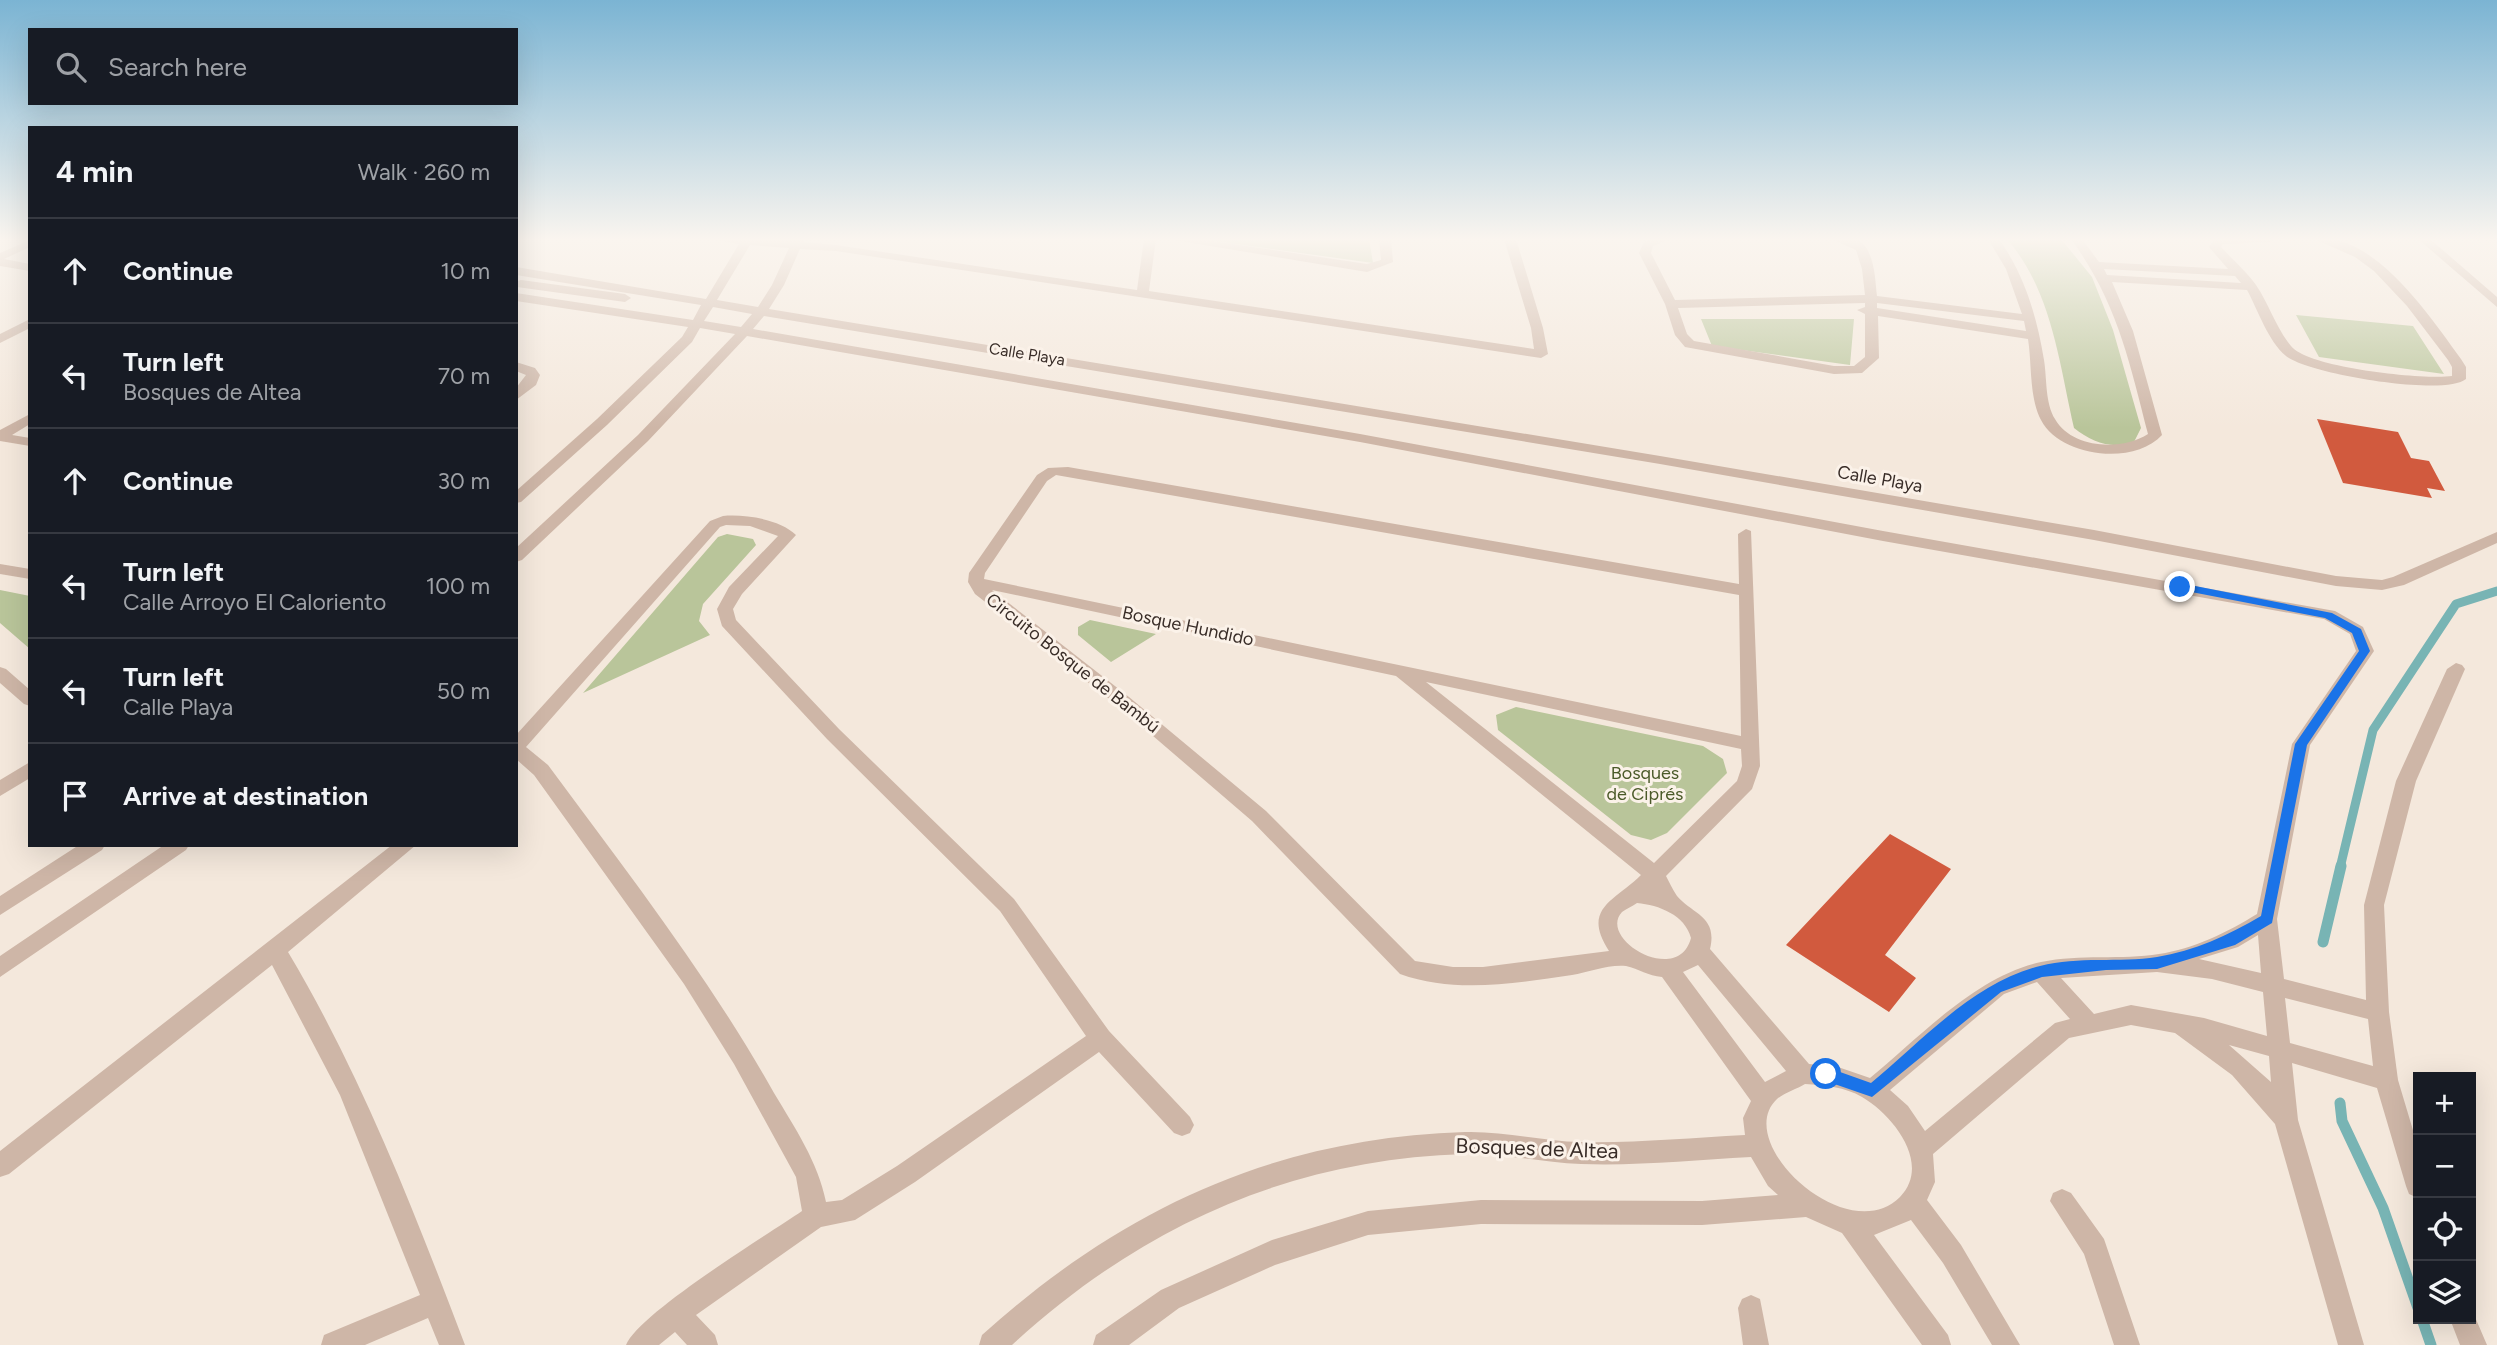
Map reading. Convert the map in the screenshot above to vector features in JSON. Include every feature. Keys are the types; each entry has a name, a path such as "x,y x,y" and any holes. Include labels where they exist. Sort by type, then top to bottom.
{"street":[{"name":"Calle Playa","path":"547,302 743,331 1360,438 1883,536 2329,615 2357,631 2365,651 2301,744 2267,919"},
{"path":"518,497 664,363 697,325 712,302"},
{"name":"Calle Playa","path":"712,302 2094,535 2299,575 2382,585 2497,537"},
{"path":"518,555 653,428 767,302"},
{"path":"1195,302 1541,354 1529,302"},
{"path":"1870,302 1871,306 1872,358 1863,368 1846,370 1698,347 1684,340 1671,304 1833,302 1871,306 2028,318"},
{"path":"2024,302 2033,335 2049,421 2066,435 2105,449 2129,450 2146,443 2155,435 2115,302"},
{"path":"2259,302 2285,348 2302,360 2426,381 2459,379 2459,367 2454,359 2408,302"},
{"path":"1871,306 2033,335"},
{"path":"0,339 28,324"},
{"path":"518,367 533,375 531,382 518,394"},
{"path":"1360,438 1371,411"},
{"path":"0,436 28,419"},
{"path":"0,436 28,442"},
{"name":"Circuito Bosque de Bambú","path":"1627,957 1571,965 1441,976 1419,974 1408,968 1259,816 1123,701 981,590 976,582 977,573 1042,478 1053,471 1068,471 1747,591"},
{"path":"518,746 715,524 734,520 774,528 788,534 735,592 724,609 728,622 833,734 1007,905 1101,1038 1182,1125"},
{"path":"1634,895 1657,896 1669,900 1692,917 1700,939 1698,950 1681,965 1668,968 1647,966 1627,957 1618,949 1608,931 1608,919 1612,908 1634,895 1745,783 1751,766 1746,534"},
{"path":"0,569 28,575"},
{"name":"Bosque Hundido","path":"976,582 1749,744"},
{"path":"2413,1169 2386,1080 2378,1012 2374,905 2406,781 2456,669"},
{"name":"Bosque Hundido","path":"1401,671 1655,875"},
{"path":"0,673 28,698"},
{"path":"518,750 541,769 714,1011 808,1174 816,1216"},
{"path":"0,789 28,770"},
{"path":"0,907 92,847"},
{"path":"0,968 176,847"},
{"path":"0,1166 404,847"},
{"path":"1655,875 1669,900"},
{"path":"2157,963 2230,941 2267,919 2287,1120 2351,1345"},
{"path":"1571,965 1594,950 1608,931"},
{"path":"275,950 365,1124 452,1345"},
{"path":"1698,950 1803,1074"},
{"path":"1872,1091 1996,987 2042,971 2106,964 2157,963 2212,970 2378,1012"},
{"path":"1668,968 1763,1098"},
{"path":"2042,971 2089,1024"},
{"path":"1921,1149 2063,1030 2131,1015 2172,1022 2282,1050 2386,1080"},
{"path":"2172,1022 2223,1051 2259,1082 2287,1120"},
{"path":"639,1345 676,1313 816,1216 846,1211 882,1189 1101,1038"},
{"path":"1803,1074 1838,1077 1872,1091 1894,1107 1910,1127 1921,1149 1925,1169 1923,1187 1914,1203 1898,1216 1876,1223 1850,1223 1806,1205 1785,1188 1768,1167 1758,1145 1755,1128 1763,1098 1773,1087 1803,1074"},
{"name":"Bosques de Altea","path":"992,1345 1018,1318 1116,1245 1211,1196 1347,1153 1467,1143 1579,1153 1758,1145"},
{"path":"2062,1201 2095,1248 2127,1345"},
{"path":"1914,1203 1952,1254 2007,1345"},
{"path":"1106,1345 1170,1298 1272,1253 1368,1223 1481,1212 1702,1213 1806,1205"},
{"path":"1850,1223 1938,1345"},
{"path":"334,1345 436,1301"},
{"path":"1751,1308 1756,1345"},
{"path":"676,1313 705,1345"},
{"path":"2465,1324 2474,1345"}],"green space":[{"path":"2043,302 2102,302 2113,330 2141,428 2134,442 2110,445 2088,437 2074,428 2058,353"},
{"path":"2296,315 2413,326 2444,374 2319,357"},
{"path":"1701,319 1854,319 1850,365 1712,346"},
{"path":"727,534 753,539 756,545 703,604 699,621 710,635 583,693 718,537"},
{"path":"0,590 28,596 28,647 0,623"},
{"path":"1090,620 1156,634 1111,662 1078,635 1078,627"},
{"name":"Bosques de Ciprés","path":"1516,707 1703,746 1723,759 1727,773 1667,833 1651,840 1631,835 1498,730 1496,715"}],"building":[{"path":"2317,419 2398,432 2411,458 2429,461 2445,491 2427,488 2432,498 2343,483"},
{"path":"1890,834 1951,869 1885,955 1916,978 1889,1012 1786,945"}],"waterway":[{"path":"2340,868 2373,730 2456,604 2497,591"},
{"path":"2323,942 2341,866"},
{"path":"2340,1103 2342,1121 2383,1208 2413,1294"},
{"path":"2424,1324 2431,1345"}],"route":[{"path":"1826,1074 1849,1080 1872,1091 1996,987 2042,971 2106,964 2157,963 2230,941 2267,919 2301,744 2365,651 2357,631 2329,615 2180,587"}]}
